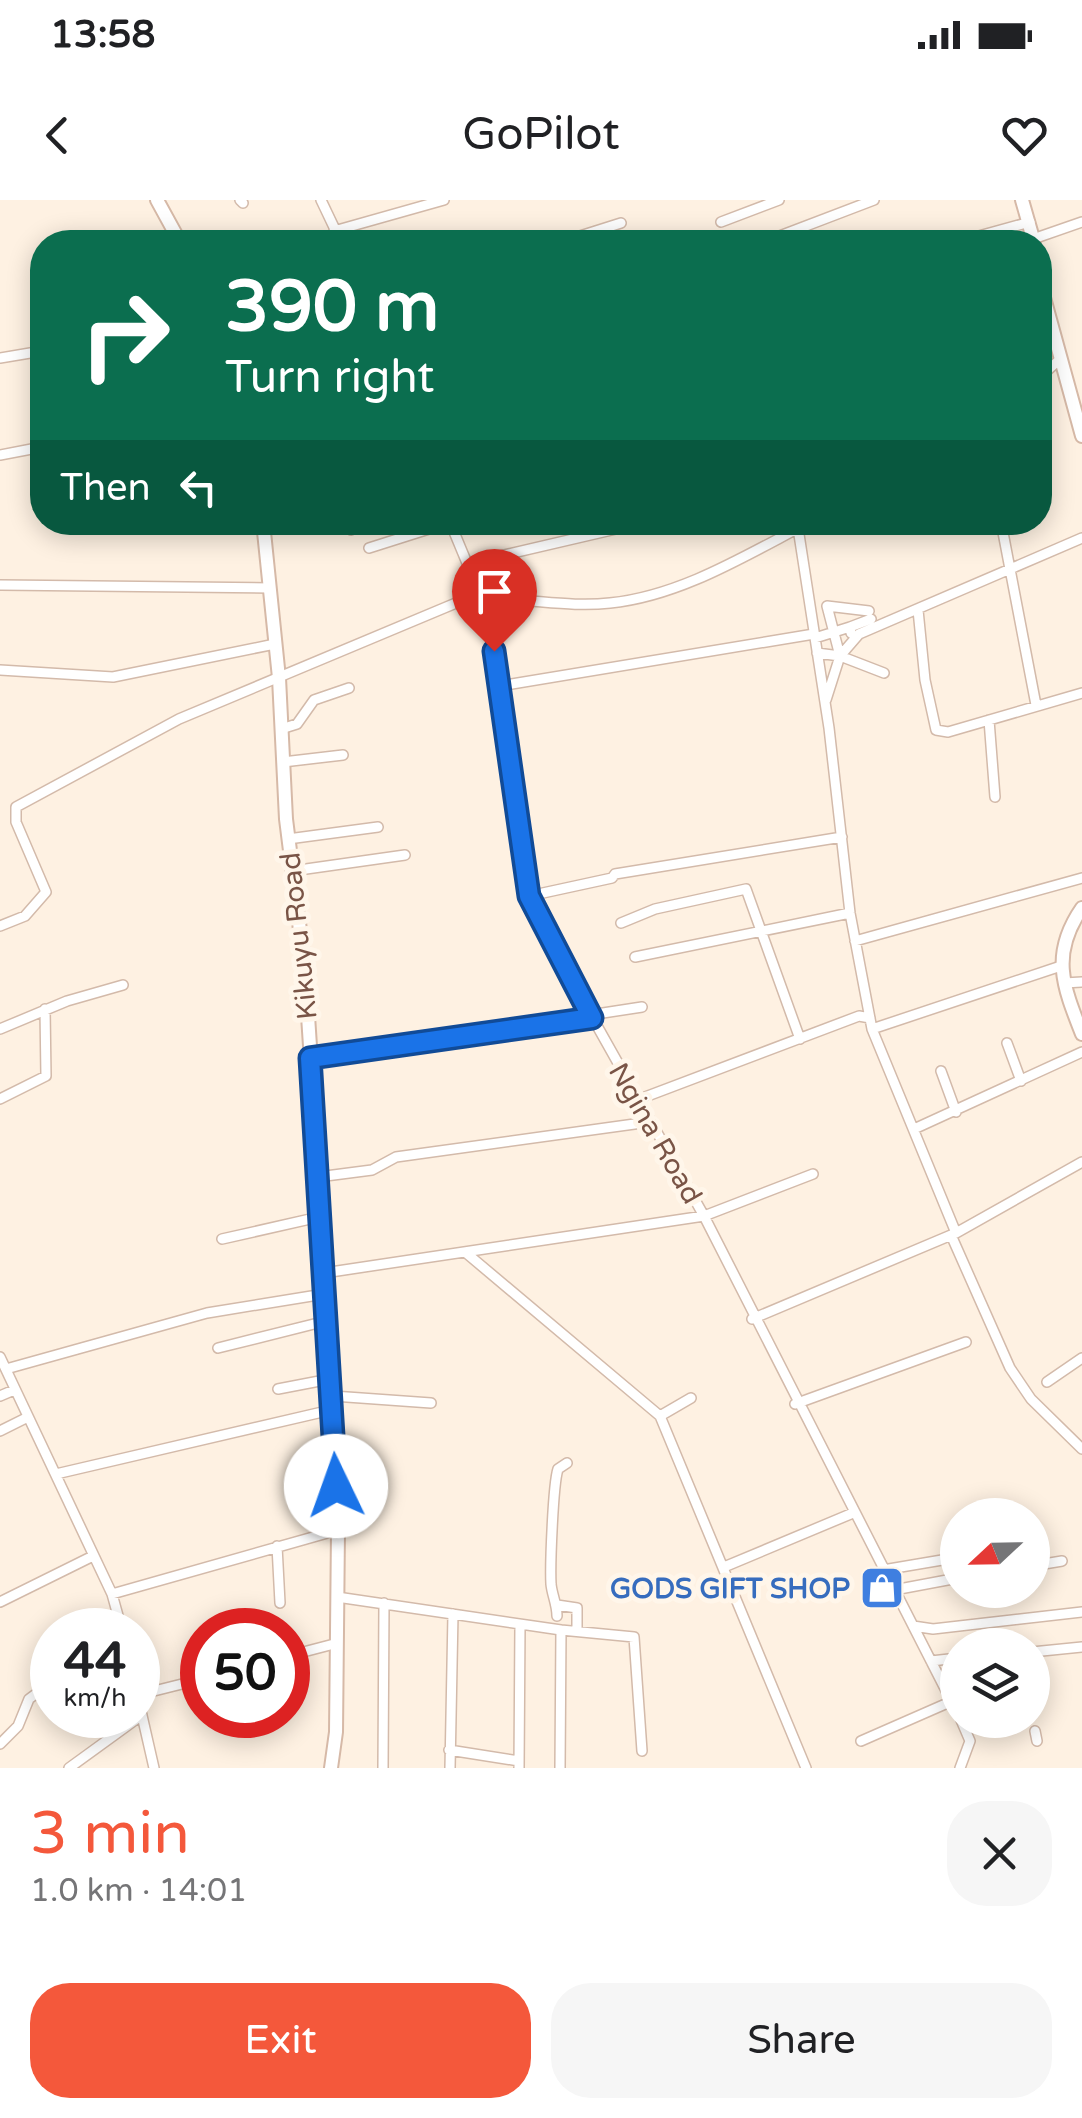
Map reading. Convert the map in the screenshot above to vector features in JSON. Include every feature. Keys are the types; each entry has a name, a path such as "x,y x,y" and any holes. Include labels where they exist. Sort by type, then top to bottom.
{"main road":[{"path":"1022,200 1032,230"},
{"path":"159,201 174,230"},
{"path":"1052,335 1058,361 1078,403 1082,436"},
{"name":"Kikuyu Road","path":"264,535 288,839 305,970 332,1403 338,1530 336,1732 331,1768"},
{"path":"1082,908 1061,948 1064,983 1082,1034"}],"street":[{"path":"321,200 334,230"},
{"path":"338,230 444,200"},
{"path":"722,222 779,200"},
{"path":"795,230 874,200"},
{"path":"1001,230 1030,222"},
{"path":"1052,234 1082,222"},
{"path":"599,230 621,223"},
{"path":"0,358 30,353"},
{"path":"1052,366 1058,361"},
{"path":"0,455 30,449"},
{"path":"369,548 411,535"},
{"name":"Ngina Road","path":"456,535 483,597 500,686 529,896 592,1018 704,1216 795,1404 940,1679"},
{"path":"470,563 590,535"},
{"path":"0,926 25,916 46,892 16,822 16,807 179,719 442,608 483,597 578,604 630,599 705,575 784,535"},
{"path":"799,535 825,702 850,914 871,1024 1010,1368 1032,1399 1082,1449"},
{"path":"1003,535 1036,705"},
{"path":"825,702 840,656 854,640 962,586 1082,538"},
{"path":"0,585 270,588"},
{"path":"500,686 814,636 834,632 850,627 870,615 827,606 834,632 840,656"},
{"path":"918,610 934,728 948,732 1082,693"},
{"path":"850,627 854,640"},
{"path":"0,670 113,677 275,644"},
{"path":"817,653 840,656 884,673"},
{"path":"281,729 298,724 314,700 349,688"},
{"path":"989,720 995,797"},
{"path":"283,762 343,755"},
{"path":"288,839 378,827"},
{"path":"529,896 612,878 615,874 842,837"},
{"path":"292,871 405,855"},
{"path":"855,941 1082,878"},
{"path":"621,923 655,908 746,889 800,1039"},
{"path":"634,956 850,914"},
{"path":"871,1024 1062,966"},
{"path":"1064,983 1082,982"},
{"path":"0,1029 45,1009 123,985"},
{"path":"310,1058 592,1018 642,1007"},
{"path":"0,1099 46,1076 45,1009"},
{"path":"637,1100 859,1016 871,1024"},
{"path":"1007,1043 1021,1081"},
{"path":"914,1129 1082,1052"},
{"path":"941,1071 956,1112"},
{"path":"318,1177 372,1170 396,1157 649,1122"},
{"path":"752,1318 953,1234 1082,1162"},
{"path":"324,1273 704,1216 813,1174"},
{"path":"222,1239 319,1217"},
{"path":"464,1252 648,1402 660,1416 806,1768"},
{"path":"6,1369 207,1313 324,1294"},
{"path":"218,1348 326,1321"},
{"path":"795,1404 966,1342"},
{"path":"0,1358 116,1608"},
{"path":"1048,1382 1082,1358"},
{"path":"278,1389 330,1379"},
{"path":"0,1396 14,1390"},
{"path":"660,1416 692,1398"},
{"path":"56,1474 332,1403 432,1402"},
{"path":"0,1430 28,1417"},
{"path":"567,1464 558,1469 553,1497 556,1516 551,1579 557,1610 578,1608 577,1630"},
{"path":"724,1567 853,1514"},
{"path":"112,1594 338,1530"},
{"path":"278,1546 280,1603"},
{"path":"0,1602 93,1556"},
{"path":"883,1570 940,1560"},
{"path":"1050,1563 1062,1561"},
{"path":"894,1590 940,1581"},
{"path":"337,1597 634,1637 642,1752"},
{"path":"383,1768 384,1604"},
{"path":"913,1626 933,1629 1082,1612"},
{"path":"450,1768 453,1614"},
{"path":"448,1750 519,1764 520,1624"},
{"path":"560,1768 561,1630"},
{"path":"310,1650 334,1644"},
{"path":"1050,1650 1082,1647"},
{"path":"932,1660 940,1659"},
{"path":"0,1744 18,1726 30,1698"},
{"path":"861,1740 940,1706"},
{"path":"69,1768 110,1738"},
{"path":"147,1738 154,1768"},
{"name":"Ngina Road","path":"960,1768 968,1738"}],"place":[{"name":"GODS GIFT SHOP","path":"882,1588"}],"route":[{"path":"336,1486 310,1058 592,1018 542,928 529,896 494,651"}]}
